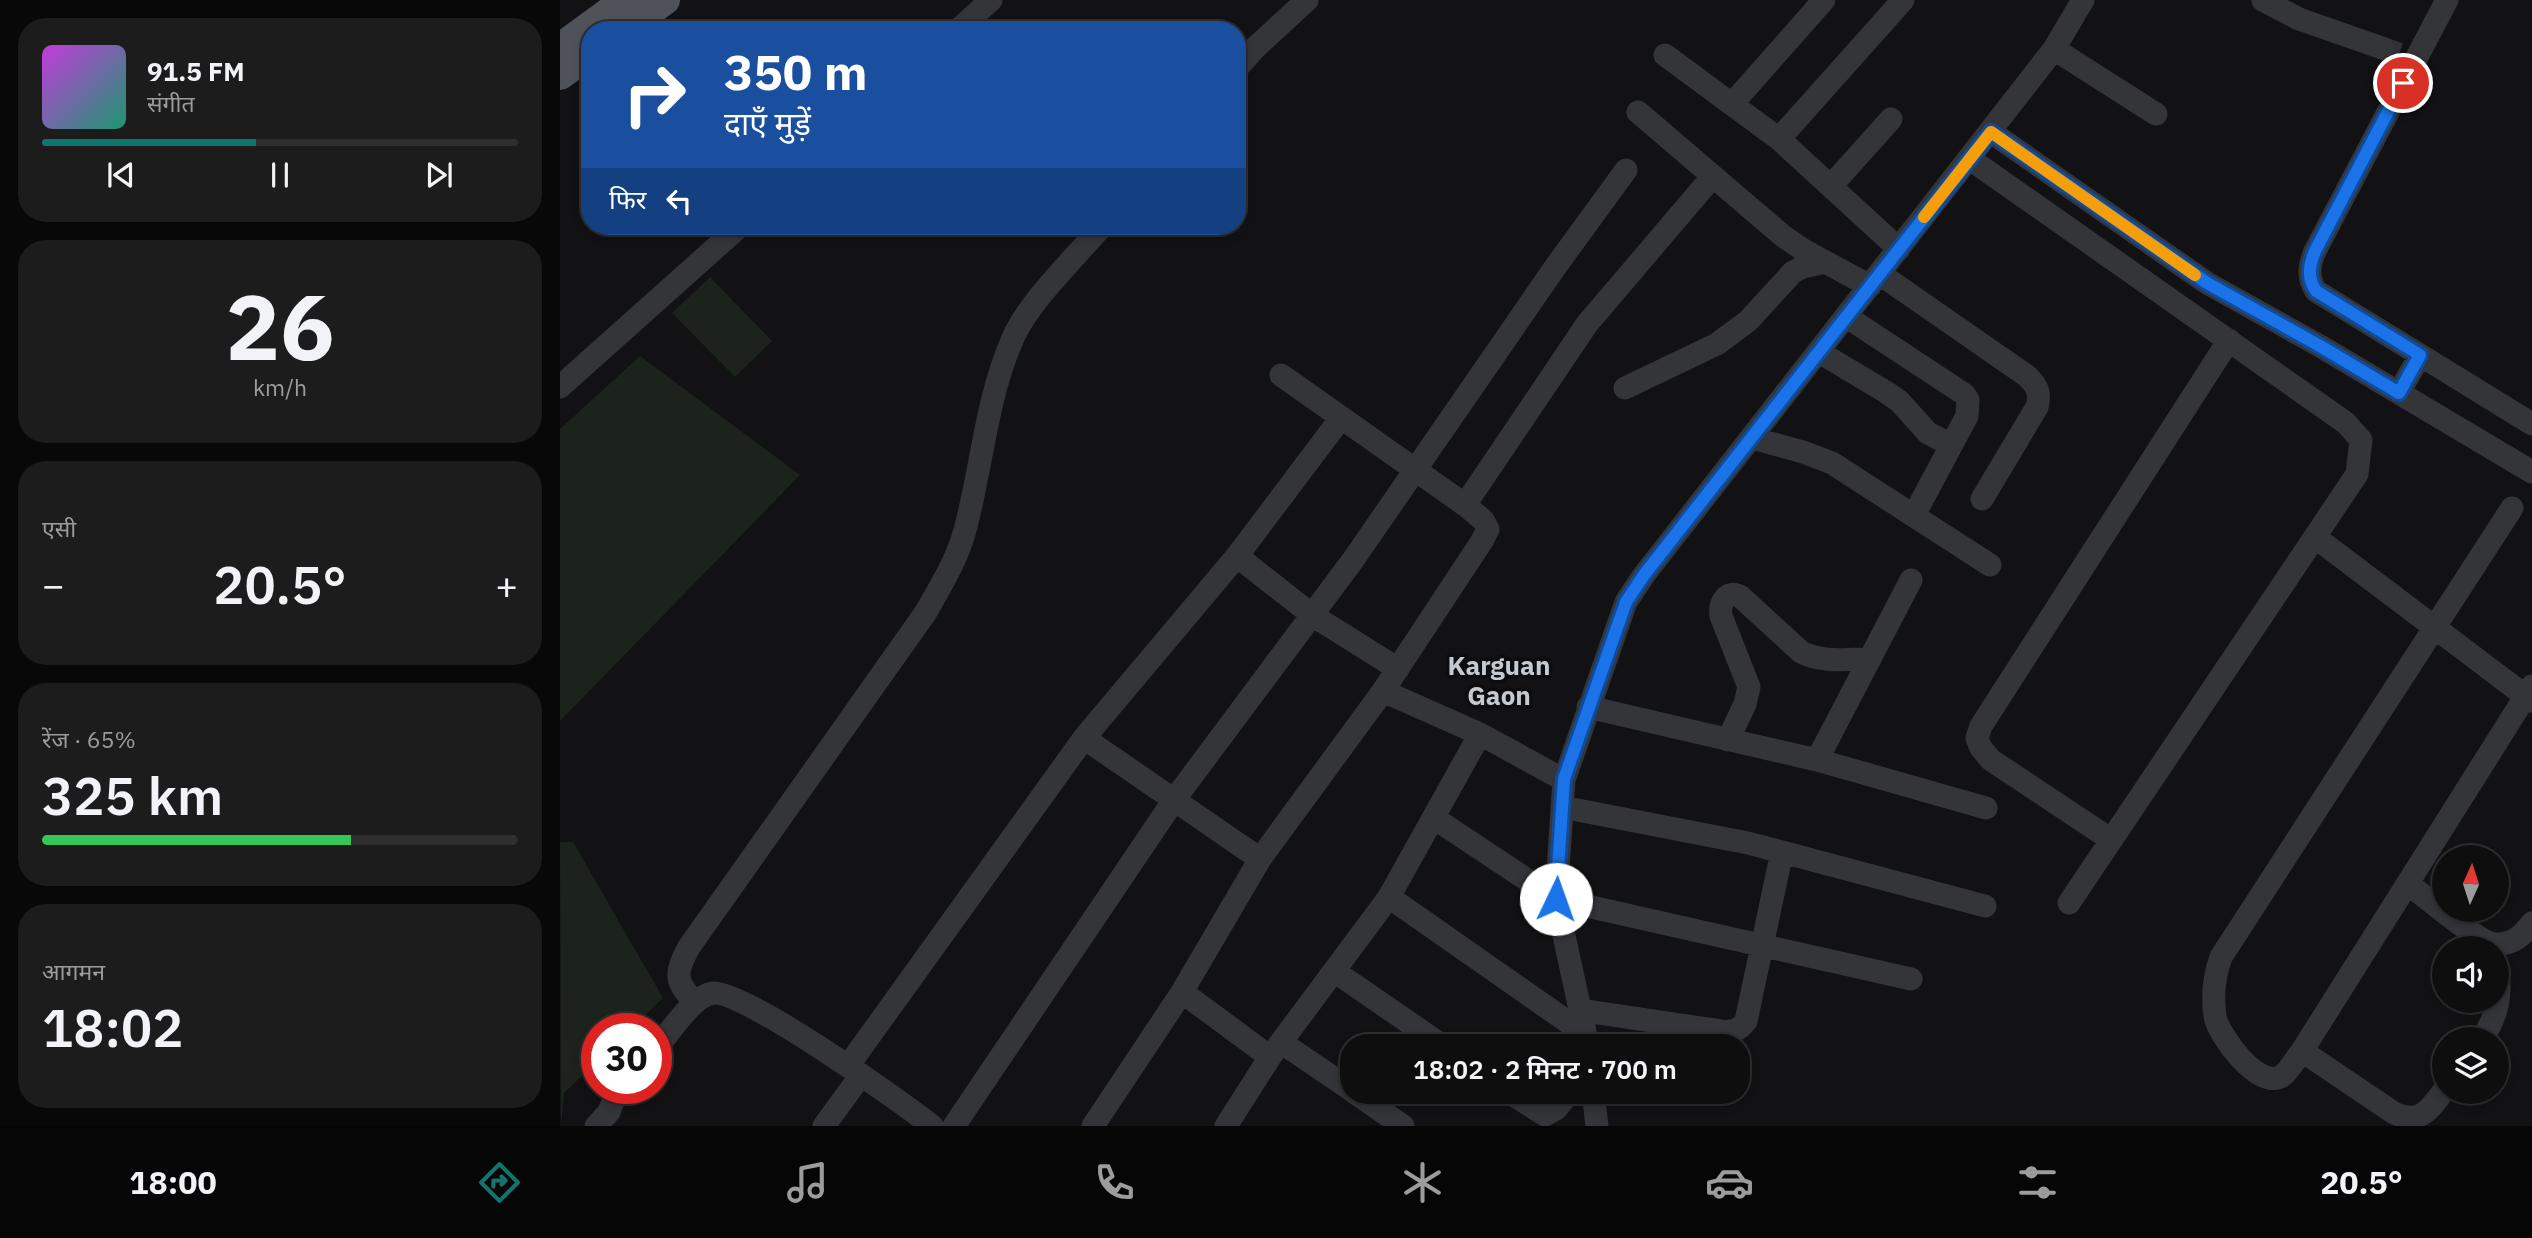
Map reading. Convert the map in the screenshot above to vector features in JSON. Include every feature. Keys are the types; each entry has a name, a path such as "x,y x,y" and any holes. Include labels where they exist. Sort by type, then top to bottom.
{"main road":[{"path":"597,21 626,0"},
{"path":"636,21 665,0"},
{"path":"560,48 581,33"},
{"path":"560,75 581,60"}],"street":[{"path":"968,21 991,0"},
{"path":"1246,58 1307,0"},
{"path":"1732,104 1824,0"},
{"path":"1779,139 1903,0"},
{"path":"1585,1034 1556,899 1564,779 1626,602 1644,575 1991,132 2054,49 2083,0"},
{"path":"2263,0 2300,19 2399,54"},
{"path":"2448,0 2399,54 2315,251 2309,267 2311,282 2316,291 2532,424"},
{"path":"2054,49 2156,114"},
{"path":"1665,55 1779,139 1899,249"},
{"path":"1638,112 1783,236 1825,262 1875,280 2036,384 2040,395 2036,407 1982,499"},
{"path":"1831,186 1891,119"},
{"path":"1991,132 2207,283 2320,346 2532,472"},
{"path":"1970,159 2346,422 2361,440 2357,474 2069,903"},
{"path":"954,1126 1174,800 1417,469 1556,266 1626,170"},
{"path":"1465,505 1587,324 1713,176"},
{"path":"560,387 730,235"},
{"path":"695,1002 680,987 680,964 926,612 944,581 964,531 999,373 1014,336 1027,312 1094,235"},
{"path":"1625,388 1717,344 1748,321 1793,272 1825,262"},
{"path":"1847,317 1964,394 1968,400 1967,416 1914,515"},
{"path":"2110,839 1991,760 1977,738 1989,714 2229,340"},
{"path":"1819,352 1899,401 1927,433 1951,445"},
{"path":"2399,393 2420,355"},
{"path":"1093,1126 1182,992 1259,859 1383,691 1488,529 1483,520 1417,469 1281,375"},
{"path":"824,1126 854,1070 1084,737 1237,556 1342,418"},
{"path":"1752,438 1832,463 1990,565"},
{"path":"2315,537 2434,626 2530,694 2302,1051 2283,1076 2274,1079 2256,1072 2235,1052 2215,1019 2214,988 2221,957 2434,626 2511,508"},
{"path":"1237,556 1312,615 1398,668"},
{"path":"1817,760 1911,580"},
{"path":"1728,740 1745,704 1749,687 1721,616 1723,599 1731,594 1741,597 1801,652 1809,656 1826,659 1870,659"},
{"path":"1383,691 1480,734 1564,779"},
{"path":"1588,707 1817,760 1986,808"},
{"path":"1226,1126 1276,1050 1389,897 1480,734"},
{"path":"1084,737 1259,859"},
{"path":"1562,807 1748,843 1985,906"},
{"path":"1434,818 1556,899 1911,979"},
{"path":"1579,1010 1731,1032 1741,1028 1746,1021 1782,852"},
{"path":"2409,884 2479,936"},
{"path":"1389,897 1578,1034"},
{"path":"2509,942 2520,938 2532,923"},
{"path":"1334,971 1426,1034"},
{"path":"1182,992 1276,1050 1340,1085"},
{"path":"672,1029 700,997 727,994 750,1004 854,1070 932,1126"},
{"path":"2302,1051 2393,1113 2406,1118 2419,1117 2434,1104"},
{"path":"596,1126 609,1112 612,1104"},
{"path":"1371,1104 1403,1126"},
{"path":"1528,1104 1545,1115 1560,1104"},
{"path":"1594,1104 1597,1126"}],"shaded area":[{"path":"710,277 772,341 735,377 672,313"},
{"path":"640,356 800,475 560,721 560,429"},
{"path":"560,842 573,842 663,998 648,1013 581,1013 581,1077 564,1093 561,1126"}],"tunnel":[{"path":"2382,48 2399,54"}],"slow traffic":[{"path":"1924,217 1991,132 2195,275"}],"district":[{"name":"Karguan Gaon","path":"1499,681"}],"route":[{"path":"1556,899 1564,779 1626,602 1644,575 1991,132 2207,283 2399,393 2420,355 2316,291 2311,282 2309,267 2403,83"}]}
